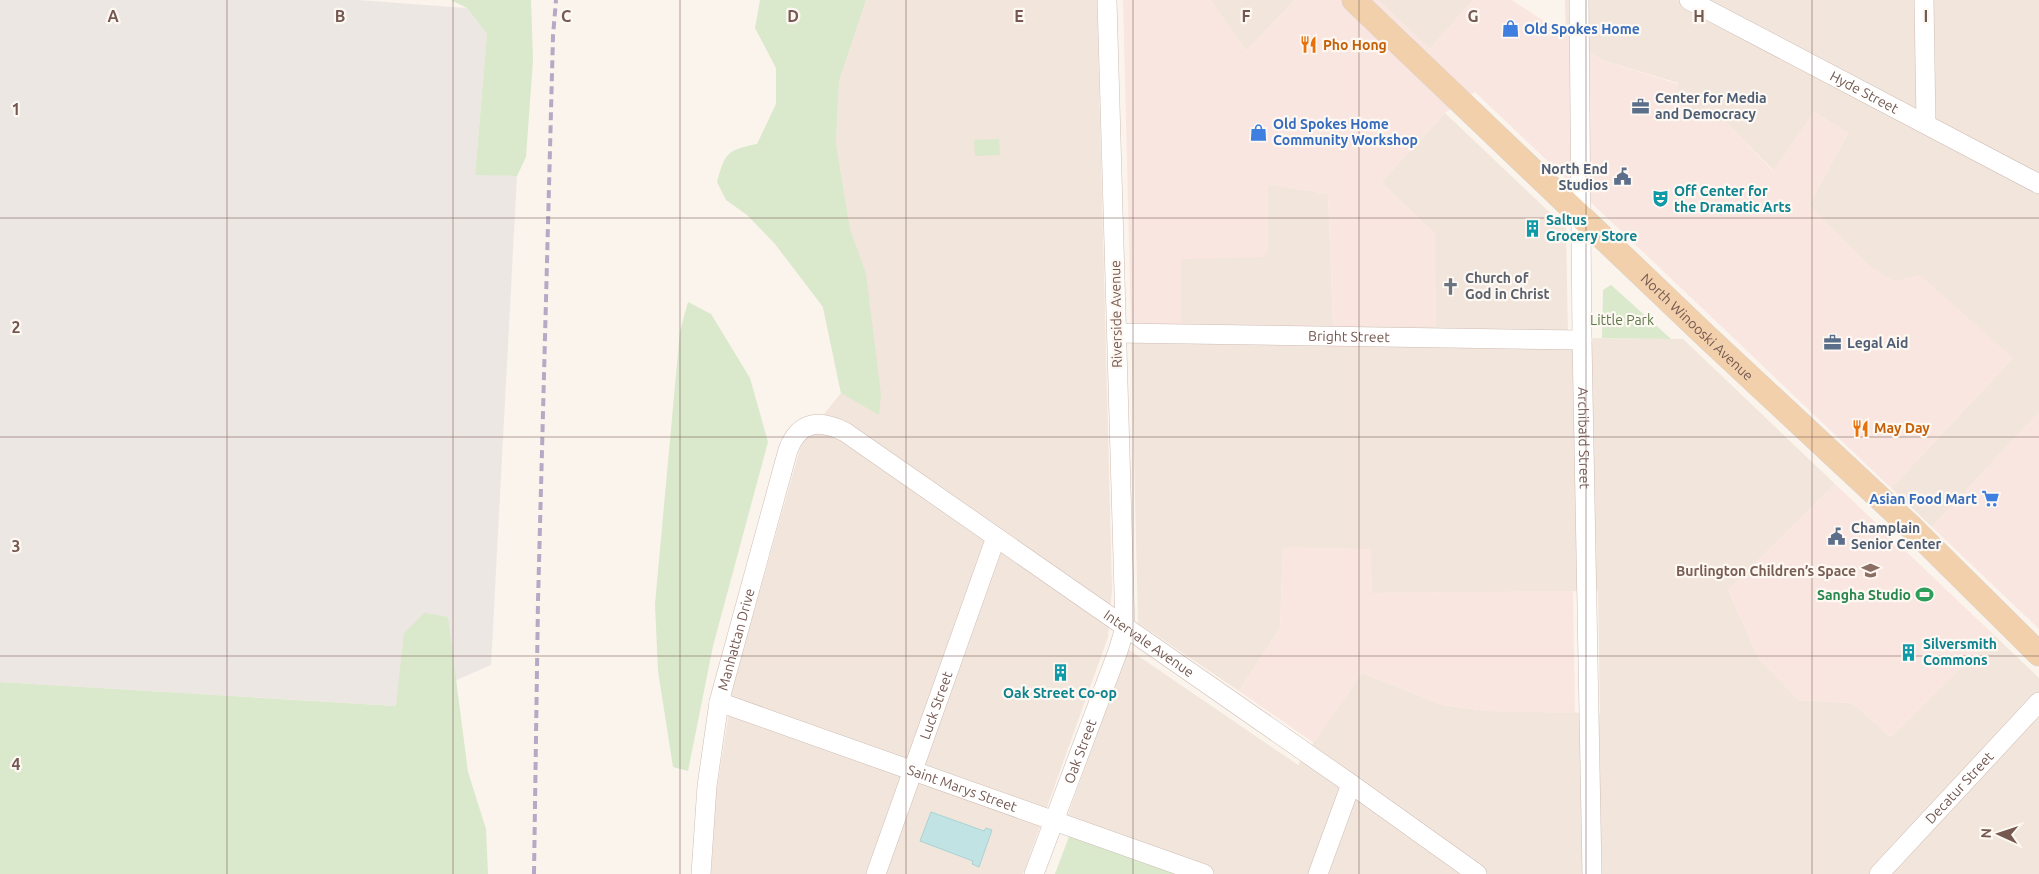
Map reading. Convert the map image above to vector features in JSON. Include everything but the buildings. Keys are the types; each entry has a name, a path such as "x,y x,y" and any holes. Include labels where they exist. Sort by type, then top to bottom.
{"main road":[{"name":"North Winooski Avenue","path":"1354,0 1912,528 2039,654"}],"street":[{"name":"Riverside Avenue","path":"1106,0 1125,628"},
{"name":"Archibald Street","path":"1579,0 1582,340 1592,874"},
{"name":"Hyde Street","path":"1689,0 2039,184"},
{"path":"1924,0 1926,124"},
{"name":"Bright Street","path":"1117,333 1582,340"},
{"name":"Intervale Avenue","path":"816,424 835,426 845,432 1351,784 1477,874"},
{"name":"Manhattan Drive","path":"701,874 707,786 719,702 788,450 796,435 816,424"},
{"name":"Luck Street","path":"876,874 996,537"},
{"name":"Oak Street","path":"1034,874 1125,628"},
{"name":"Saint Marys Street","path":"719,702 1204,874"},
{"name":"Decatur Street","path":"1880,874 2039,702"},
{"path":"1318,874 1351,784"}],"shaded area":[{"path":"0,0 358,0 467,8 487,34 475,174 517,176 491,665 397,706 0,682"},
{"path":"866,0 1097,0 1112,590 1108,637 1023,874 711,874 716,795 733,687 799,452 804,439 841,393 823,307 865,274 850,229 836,143 839,81"},
{"path":"1123,0 1210,0 1246,51 1295,0 1378,0 1430,49 1473,0 1512,0 1602,60 1678,84 1673,103 1725,121 1773,171 1814,112 1848,133 1809,205 1869,266 1894,281 1920,275 2013,358 1891,488 1475,92 1445,113 1381,182 1435,234 1436,326 1333,326 1328,194 1268,184 1268,248 1264,257 1181,259 1181,324 1131,323"},
{"path":"1210,0 1295,0 1246,51"},
{"path":"1378,0 1473,0 1430,49"},
{"path":"1565,0 2039,0 2039,412 1932,527 1891,488 2013,358 1869,266 1809,205 1848,133 1814,112 1774,171 1725,121 1673,103 1678,83 1602,60 1566,37"},
{"path":"1445,113 1566,228 1568,338 1683,339 1835,484 1728,590 1759,659 1799,700 1852,703 1891,737 1994,635 2039,678 2039,874 1177,874 1062,831 1128,649 1298,765 1362,673 1443,705 1487,711 1600,713 1598,591 1372,593 1283,547 1280,628 1239,691 1138,623 1131,323 1181,323 1180,259 1268,248 1268,184 1328,194 1333,326 1435,234 1381,182"},
{"path":"2039,412 2039,629 1932,527"},
{"path":"1835,484 1994,635 1891,737 1852,703 1799,700 1759,659 1728,590"},
{"path":"1283,547 1371,549 1372,593 1573,591 1575,713 1487,711 1443,705 1362,673 1314,743 1239,691 1280,628"}],"green space":[{"path":"451,0 531,0 533,60 526,157 517,176 475,175 487,34 467,8"},
{"path":"760,0 866,0 839,81 836,143 850,229 866,274 881,395 879,415 841,393 823,307 775,244 747,215 726,200 717,182 722,165 729,154 739,148 757,144 776,104 776,68 755,28"},
{"path":"999,139 1000,155 975,156 974,140"},
{"name":"Little Park","path":"1611,285 1671,339 1602,338 1603,290"},
{"path":"688,302 711,314 750,378 768,442 713,646 688,771 673,767 658,671 655,604 680,331"},
{"path":"424,613 448,617 468,772 486,829 488,874 0,874 0,682 396,706 404,633"},
{"path":"1070,834 1177,874 1055,874"}],"water":[{"path":"931,812 984,831 986,828 992,830 979,867 972,864 973,861 920,841"}],"railway":[{"path":"534,874 538,601 553,36 556,0"}],"place":[{"name":"Old Spokes Home","path":"1510,29"},
{"name":"Pho Hong","path":"1309,45"},
{"name":"Center for Media and Democracy","path":"1641,106"},
{"name":"Old Spokes Home Community Workshop","path":"1259,132"},
{"name":"North End Studios","path":"1622,177"},
{"name":"Off Center for the Dramatic Arts","path":"1660,199"},
{"name":"Saltus Grocery Store","path":"1532,228"},
{"name":"Church of God in Christ","path":"1451,286"},
{"name":"Legal Aid","path":"1833,343"},
{"name":"May Day","path":"1860,428"},
{"name":"Asian Food Mart","path":"1991,499"},
{"name":"Champlain Senior Center","path":"1837,536"},
{"name":"Burlington Children’s Space","path":"1870,571"},
{"name":"Sangha Studio","path":"1925,595"},
{"name":"Silversmith Commons","path":"1909,652"},
{"name":"Oak Street Co-op","path":"1060,673"}]}
